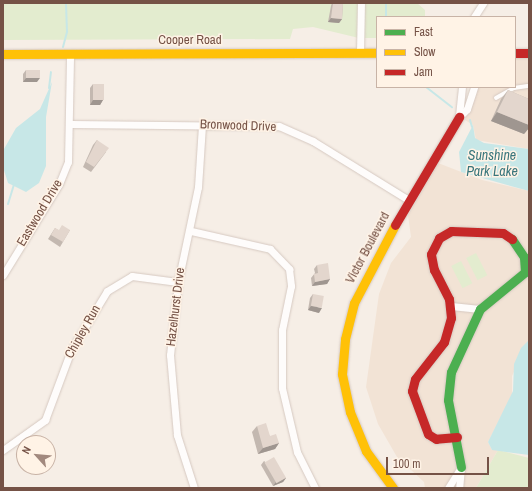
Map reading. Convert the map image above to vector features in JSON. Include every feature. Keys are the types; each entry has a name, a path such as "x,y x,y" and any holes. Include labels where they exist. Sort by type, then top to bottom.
{"street":[{"path":"360,53 361,3"},
{"path":"475,16 483,3"},
{"name":"Cooper Road","path":"3,54 376,53"},
{"path":"516,53 529,53"},
{"name":"Eastwood Drive","path":"3,275 60,184 68,162 71,124 70,54"},
{"name":"Victor Boulevard","path":"459,117 462,88"},
{"name":"Victor Boulevard","path":"393,488 372,462 356,429 345,393 343,355 354,303 372,263 459,117 466,109 474,88"},
{"name":"Bronwood Drive","path":"71,124 278,126 294,131 410,201"},
{"name":"Hazelhurst Drive","path":"194,488 177,435 171,389 172,328 178,282 191,231 202,125"},
{"path":"191,231 270,249 289,269 291,286 282,330 282,388 297,452 315,488"},
{"path":"457,437 436,439 428,434 412,391 415,379 444,342 451,306 431,259 436,242 448,232 510,236 523,252 527,273 480,309 448,387 457,437 461,467 459,488"},
{"name":"Chipley Run","path":"3,450 45,420 71,350 107,291 132,276 178,282"},
{"path":"451,306 480,309"},
{"path":"448,488 461,467"}],"lane":[{"path":"516,88 529,86"},
{"path":"496,98 514,88"}],"shaded area":[{"path":"529,54 529,149 476,140 473,125 465,120 478,88 516,88 516,56"},
{"path":"438,163 482,180 529,191 529,340 512,376 512,395 488,442 492,450 498,450 476,488 425,488 424,482 397,457 378,424 366,387 379,294 391,263 411,237 408,215"}],"green space":[{"path":"3,3 417,3 425,10 425,16 376,16 376,38 359,38 313,27 293,29 290,39 3,40"},
{"path":"476,253 487,275 478,280 466,258"},
{"path":"461,261 472,283 463,288 451,266"},
{"path":"498,450 529,458 529,488 476,488"}],"water":[{"path":"52,82 46,117 46,166 39,183 26,192 8,183 3,167 4,149 16,128 40,109"},
{"name":"Sunshine Park Lake","path":"473,125 475,138 484,143 529,149 529,191 461,172 459,152"},
{"path":"529,340 529,455 492,450 488,442 513,391 514,364 521,348"}],"building":[{"path":"333,3 343,3 342,19 331,18"},
{"path":"26,70 40,70 40,78 26,78"},
{"path":"93,84 104,84 104,100 93,100"},
{"path":"508,90 529,99 529,125 497,112"},
{"path":"97,140 109,148 94,167 86,162"},
{"path":"62,225 70,230 63,242 51,235 55,228 59,230"},
{"path":"328,263 330,279 315,282 314,274 318,273 317,265"},
{"path":"313,294 324,296 322,308 311,306"},
{"path":"266,423 270,436 276,434 279,443 263,448 257,426"},
{"path":"274,457 286,478 276,483 264,462"}],"waterway":[{"path":"63,47 67,32 66,3"},
{"path":"386,3 386,16"},
{"path":"49,88 51,72"},
{"path":"427,88 452,107"},
{"path":"470,120 472,127"},
{"path":"8,204 14,184"}],"traffic: fast":[{"path":"461,467 448,400 451,372 480,309 525,272 524,257 512,239"}],"traffic: slow":[{"path":"3,54 376,53"},
{"path":"393,488 366,451 350,412 342,374 345,339 354,303 395,225"}],"traffic: jam":[{"path":"516,53 529,53"},
{"path":"395,225 459,117"},
{"path":"457,437 436,439 428,434 412,391 415,379 444,342 451,318 449,299 434,270 431,254 439,238 451,231 503,233 512,239"}]}
